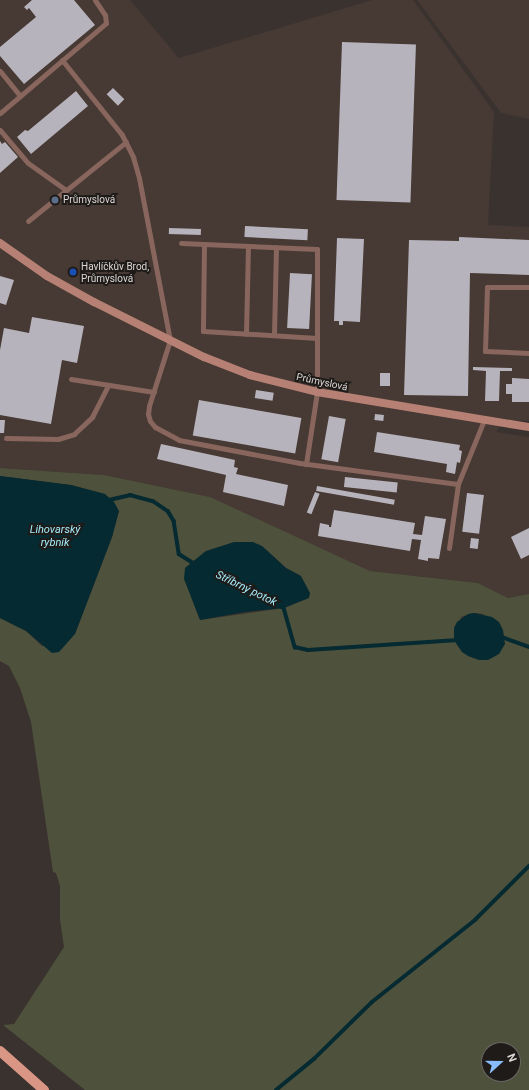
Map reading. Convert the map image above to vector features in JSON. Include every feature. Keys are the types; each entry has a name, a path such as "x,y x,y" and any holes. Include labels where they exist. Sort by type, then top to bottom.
{"main road":[{"path":"0,1051 44,1090"}],"street":[{"name":"Průmyslová","path":"0,243 47,276 94,302 204,357 250,375 317,392 529,427"}],"lane":[{"path":"0,113 106,23 105,15 95,0"},
{"path":"62,60 126,142 139,178 170,340 148,414 150,421 162,432 179,440 306,464 458,484"},
{"path":"0,71 20,96"},
{"path":"0,130 28,163 66,190"},
{"path":"28,221 126,142"},
{"path":"181,243 317,249 317,392 306,464"},
{"path":"204,244 203,332 317,338"},
{"path":"246,334 248,246"},
{"path":"274,335 276,247"},
{"path":"529,287 487,287 485,351 529,353"},
{"path":"72,378 154,392"},
{"path":"6,438 58,439 74,434 92,417 108,385"},
{"path":"449,548 458,484 484,420"}],"shaded area":[{"path":"0,0 130,0 179,58 372,0 413,0 494,112 488,225 529,227 529,421 505,420 496,432 529,437 529,594 508,598 478,583 370,571 209,497 104,475 0,468"},
{"path":"417,0 529,0 529,119 501,113"}],"green space":[{"path":"0,468 104,475 210,497 370,571 478,583 508,598 529,594 529,1090 85,1090 3,1025 14,1024 64,947 60,920 60,886 56,873 53,872 31,722 20,688 9,666 0,661 0,618 26,631 42,646 75,634 112,537 119,511 105,494 71,485 0,476","holes":["262,546 286,568 301,576 284,608 200,620 190,593 185,568 206,551","474,613 484,614 462,652 454,640 461,617"]}],"water":[{"name":"Lihovarský rybník","path":"0,476 71,485 105,494 114,502 119,511 112,537 75,634 59,652 52,653 26,631 0,618"},
{"path":"234,542 253,542 262,546 286,568 301,576 310,593 309,598 284,608 245,612 200,620 184,579 185,568 206,551"},
{"path":"474,613 492,617 499,622 503,630 505,644 499,654 488,660 479,660 468,656 462,652 454,640 454,628 457,622 468,614"}],"building":[{"path":"32,0 74,0 95,25 24,84 0,56 0,47 36,17 29,8 27,10 24,7"},
{"path":"342,42 416,45 410,202 336,200"},
{"path":"113,88 124,99 118,106 107,94"},
{"path":"76,91 88,106 31,154 17,137 25,130 28,131"},
{"path":"0,141 2,144 5,142 18,157 0,173"},
{"path":"245,226 308,229 307,240 244,237"},
{"path":"169,228 201,229 201,235 169,234"},
{"path":"459,237 529,240 529,275 470,273 468,396 404,395 409,240 459,241"},
{"path":"337,238 364,239 360,322 343,321 343,325 339,325 339,321 334,321"},
{"path":"290,273 312,274 309,329 287,328"},
{"path":"0,276 14,280 6,305 0,303"},
{"path":"32,317 84,326 77,363 62,360 51,424 0,415 0,350 4,328 29,333"},
{"path":"473,367 512,368 512,371 500,371 499,401 485,401 486,371 473,370"},
{"path":"380,373 390,373 390,386 380,386"},
{"path":"512,378 529,379 529,402 512,402 512,394 506,394 506,384 512,384"},
{"path":"256,390 274,393 273,401 255,398"},
{"path":"199,400 301,418 295,454 193,435"},
{"path":"375,414 384,415 383,421 374,420"},
{"path":"329,416 346,419 338,462 321,459"},
{"path":"0,420 5,420 4,433 0,433"},
{"path":"377,432 460,445 459,450 462,451 460,463 457,462 455,474 446,472 447,464 374,452"},
{"path":"161,444 235,460 234,467 238,468 236,474 288,485 284,506 223,492 226,475 157,459"},
{"path":"345,477 398,483 397,492 344,487"},
{"path":"317,486 395,500 394,505 316,491"},
{"path":"315,492 320,494 311,514 307,512"},
{"path":"467,493 484,495 479,534 462,532"},
{"path":"334,510 415,523 413,534 422,535 425,516 446,519 439,559 428,558 428,561 418,559 421,540 412,539 410,551 318,536 320,523 331,527"},
{"path":"529,528 529,555 521,559 511,537"},
{"path":"471,538 479,539 478,549 470,548"}],"waterway":[{"name":"Stříbrný potok","path":"109,500 130,495 153,501 168,511 174,521 179,554 195,564"},
{"name":"Stříbrný potok","path":"280,606 284,608 295,647 308,650 458,640"},
{"name":"Stříbrný potok","path":"502,637 529,647"},
{"path":"276,1090 314,1059 372,1002 475,920 529,866"}],"place":[{"name":"Průmyslová","path":"55,200"},
{"name":"Havlíčkův Brod, Průmyslová","path":"73,272"}]}
